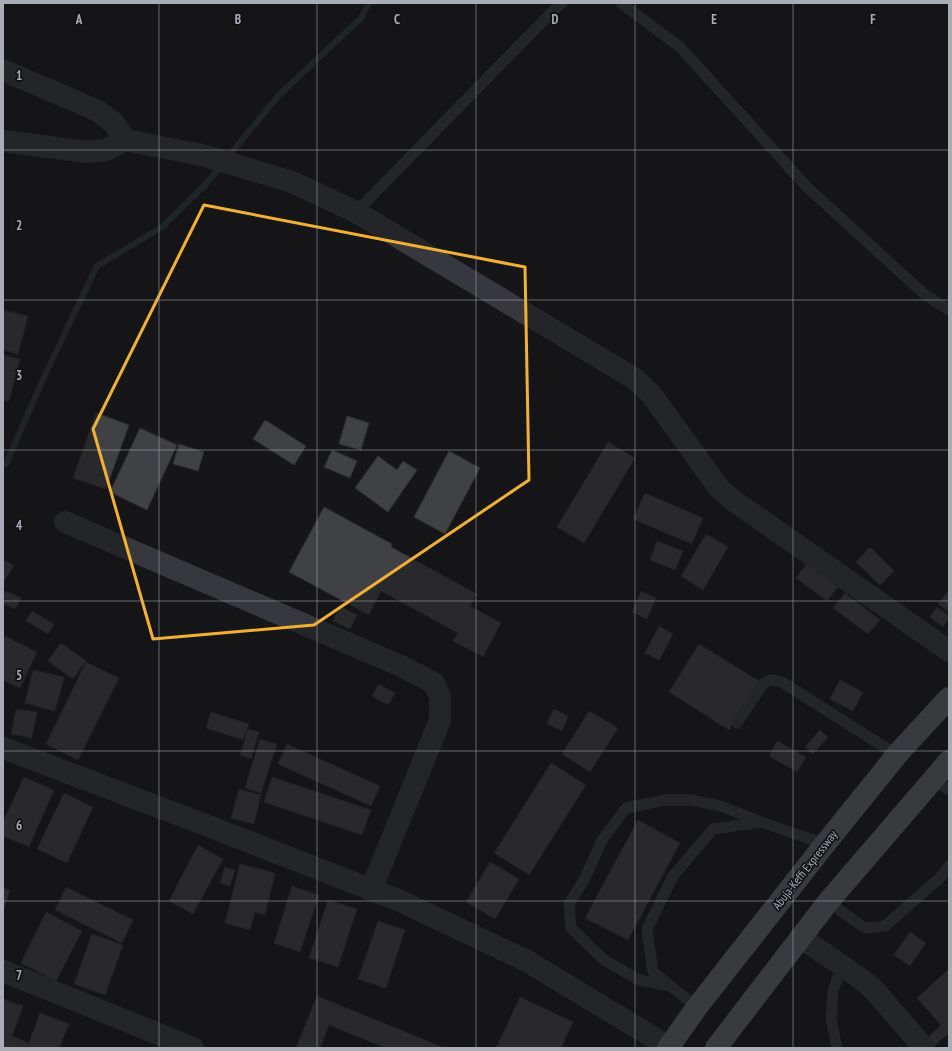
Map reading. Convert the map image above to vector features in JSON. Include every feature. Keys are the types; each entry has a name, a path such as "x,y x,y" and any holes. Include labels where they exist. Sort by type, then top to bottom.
{"highway":[{"name":"Abuja-Keffi Expressway","path":"668,1048 697,1007 825,844 897,755 949,698"},
{"path":"716,1048 828,902 941,784 949,761"}],"street":[{"path":"3,70 98,111 114,123 125,140"},
{"path":"3,141 87,152 106,150 125,140 202,155 292,182 356,212 635,379 650,394 719,488 734,501 949,651"},
{"path":"65,522 401,666 434,683 440,698 440,720 371,890"},
{"path":"3,748 398,900 527,961 668,1048"},
{"path":"800,937 860,978 875,991 924,1048"},
{"path":"3,971 193,1048"}],"lane":[{"path":"356,212 562,3"},
{"path":"621,3 680,47 807,186 924,294 949,310"},
{"path":"738,723 763,684 771,680 782,682 897,755"},
{"path":"671,986 638,980 604,960 570,928 570,904 585,878 602,840 626,808 665,800 690,800 721,806 761,822 825,844"},
{"path":"697,1007 653,972 647,929 673,876 713,829 761,822"},
{"path":"828,902 866,928 886,926 942,876 949,866"},
{"path":"838,1048 831,1019 833,991 842,966"}],"highlighted area":[{"path":"204,205 525,267 529,480 314,625 153,639 93,429"}],"building":[{"path":"3,310 28,316 18,354 3,350"},
{"path":"3,355 20,359 9,401 3,400"},
{"path":"96,413 129,425 106,489 73,478"},
{"path":"347,416 369,423 361,450 339,444"},
{"path":"265,420 306,446 294,465 253,439"},
{"path":"140,428 177,445 147,510 110,492"},
{"path":"608,442 635,458 584,543 557,527"},
{"path":"179,444 204,452 198,471 173,464"},
{"path":"332,450 357,461 350,478 324,467"},
{"path":"449,451 480,468 445,534 414,517"},
{"path":"378,456 397,470 403,461 417,470 388,512 355,488"},
{"path":"645,493 703,518 692,544 633,519"},
{"path":"324,507 392,544 391,547 477,594 470,606 501,623 483,657 453,641 458,633 381,591 369,615 289,572"},
{"path":"706,534 728,547 703,590 681,576"},
{"path":"657,541 683,551 675,570 650,560"},
{"path":"870,547 894,571 880,585 856,562"},
{"path":"3,559 14,566 3,583"},
{"path":"809,561 840,584 827,601 796,578"},
{"path":"949,590 949,612 938,604"},
{"path":"6,591 21,598 15,609 3,603 3,597"},
{"path":"641,591 656,598 647,619 632,612"},
{"path":"845,593 880,620 868,634 833,608"},
{"path":"340,606 357,615 350,629 333,621"},
{"path":"937,607 949,616 943,627 930,617"},
{"path":"32,611 54,624 48,634 26,621"},
{"path":"659,626 673,634 659,660 645,653"},
{"path":"3,635 37,652 20,688 3,680"},
{"path":"61,643 86,661 73,679 48,661"},
{"path":"699,644 759,681 729,730 669,692"},
{"path":"86,662 119,678 78,760 46,744"},
{"path":"33,670 64,677 55,711 25,703"},
{"path":"840,680 863,692 853,711 830,699"},
{"path":"379,684 395,693 388,705 372,696"},
{"path":"16,709 37,712 32,738 11,734"},
{"path":"554,709 568,716 562,731 547,724"},
{"path":"589,711 618,728 590,772 562,754"},
{"path":"211,712 249,724 243,740 206,728"},
{"path":"248,729 259,732 251,759 240,755"},
{"path":"820,730 828,737 813,754 805,747"},
{"path":"260,739 277,744 261,793 245,788"},
{"path":"777,741 806,757 797,772 769,756"},
{"path":"287,744 380,786 371,806 278,764"},
{"path":"551,763 586,785 529,875 494,853"},
{"path":"24,777 54,790 29,847 3,836 3,822"},
{"path":"272,777 371,810 362,835 264,802"},
{"path":"239,789 261,795 254,824 231,818"},
{"path":"64,793 93,807 67,863 37,849"},
{"path":"638,820 680,843 628,940 585,918"},
{"path":"198,845 223,859 193,914 169,901"},
{"path":"490,862 519,879 495,919 466,902"},
{"path":"240,864 275,873 265,915 255,912 250,930 225,923"},
{"path":"225,867 235,870 230,886 220,883"},
{"path":"292,886 319,895 300,952 274,943"},
{"path":"66,887 133,920 122,943 55,910"},
{"path":"3,888 10,890 3,912"},
{"path":"328,900 357,909 338,967 309,958"},
{"path":"46,912 82,931 56,981 21,963"},
{"path":"378,921 405,930 386,988 358,979"},
{"path":"910,932 926,943 910,966 894,955"},
{"path":"92,934 123,945 105,995 74,984"},
{"path":"949,969 949,1033 934,1046 927,1038 941,1025 917,998"},
{"path":"317,996 445,1048 386,1048 329,1025 320,1048 296,1048"},
{"path":"520,997 573,1022 561,1048 496,1048"},
{"path":"3,999 23,1006 12,1036 29,1043 40,1013 69,1024 59,1048 3,1048"}],"waterway":[{"path":"227,158 280,94 361,18 369,3"},
{"path":"3,465 6,464 44,377 97,266 162,227 205,185 222,165"}]}
